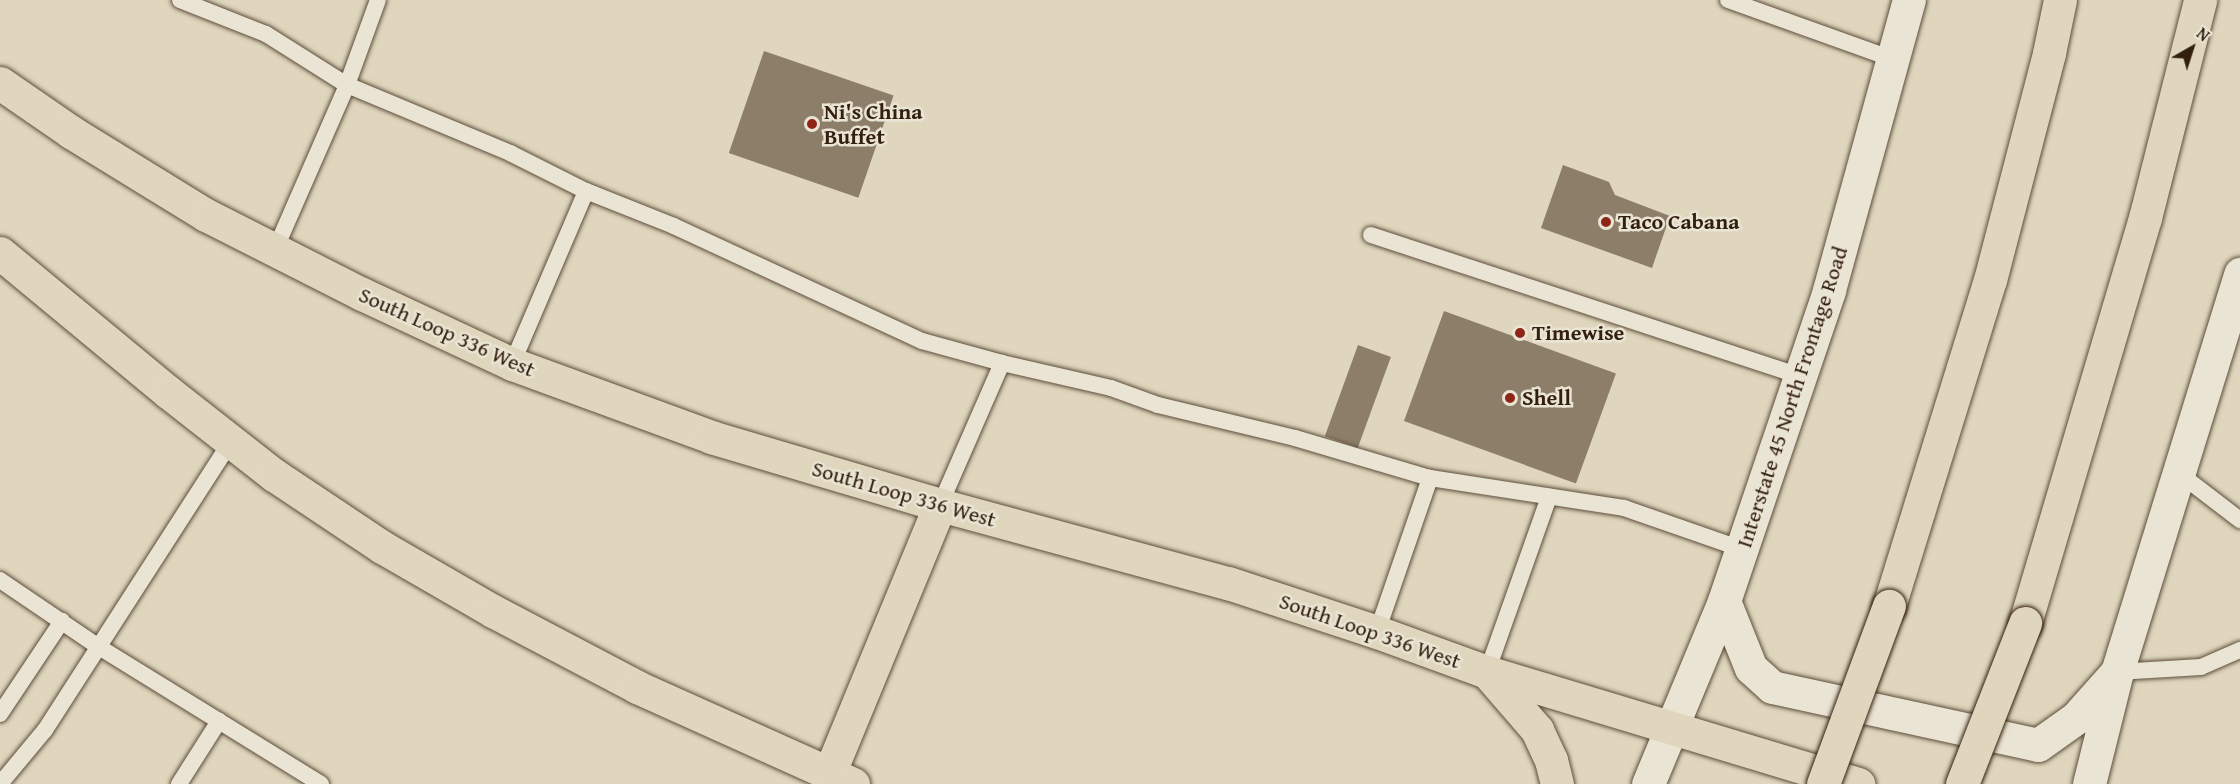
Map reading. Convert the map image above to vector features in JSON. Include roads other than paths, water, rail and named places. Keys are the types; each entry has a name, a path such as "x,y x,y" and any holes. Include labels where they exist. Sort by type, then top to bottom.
{"main road":[{"name":"Interstate 45 North Frontage Road","path":"1648,784 1724,601 1829,290 1909,0"},
{"path":"1823,784 1889,606 1990,280 2049,53 2060,0"},
{"path":"1962,784 2025,623 2145,218 2200,0"},
{"name":"South Loop 336 West","path":"0,83 70,132 206,215 512,364 711,437 940,505 1228,583 1377,632 1487,672 1859,784"},
{"path":"0,253 274,475 381,547 493,611 637,687 835,781 940,505"},
{"path":"2089,784 2117,672 2240,274"},
{"path":"1724,601 1750,668 1772,687 2038,745 2076,717 2117,672"},
{"path":"1487,672 1537,730 1551,760 1557,784"}],"lane":[{"path":"180,0 266,34 347,85 510,153 586,191 674,226 922,341 1002,363 1111,388 1158,405 1295,438 1430,478 1624,508 1742,549"},
{"path":"275,250 347,85 378,0"},
{"path":"1728,0 1893,59"},
{"path":"512,364 586,191"},
{"path":"1371,234 1447,262 1800,376"},
{"path":"940,505 1002,363"},
{"path":"0,784 45,730 231,441"},
{"path":"2180,474 2240,520"},
{"path":"1377,632 1430,478"},
{"path":"1487,672 1550,497"},
{"path":"0,580 99,647 321,784"},
{"path":"0,714 62,621"},
{"path":"2117,672 2201,667 2239,648"},
{"path":"179,784 219,721"}],"place":[{"name":"Ni's China Buffet","path":"812,124"},
{"name":"Taco Cabana","path":"1606,222"},
{"name":"Timewise","path":"1520,333"},
{"name":"Shell","path":"1510,398"}]}
